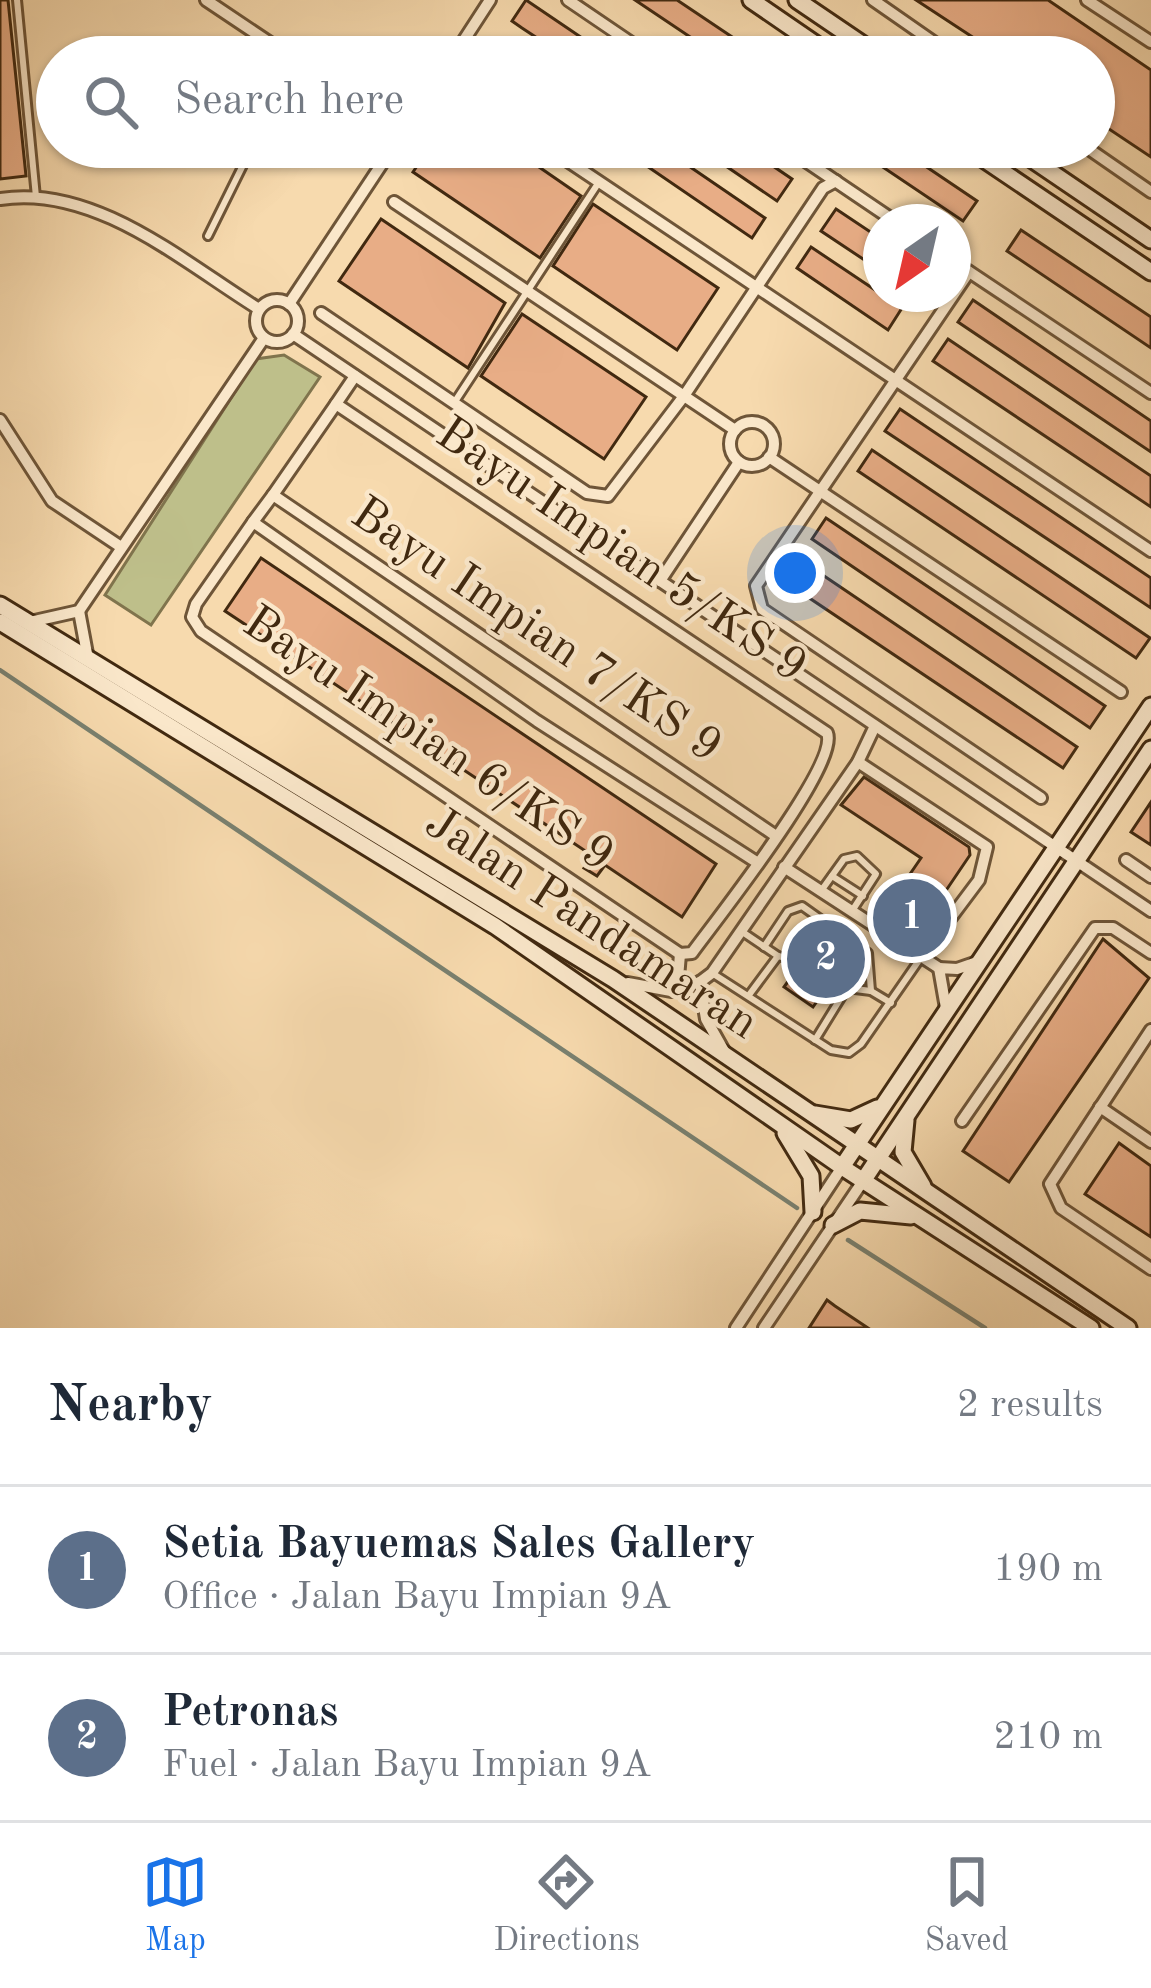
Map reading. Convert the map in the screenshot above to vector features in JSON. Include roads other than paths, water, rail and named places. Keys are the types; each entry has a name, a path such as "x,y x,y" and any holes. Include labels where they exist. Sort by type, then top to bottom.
{"main road":[{"path":"751,0 803,36"},
{"path":"797,0 850,36"},
{"path":"997,168 1151,272"},
{"path":"1045,168 1151,240"},
{"name":"Jalan Pandamaran","path":"0,605 613,979 1128,1328"},
{"name":"Jalan Pandamaran","path":"0,622 495,926 842,1167 1091,1328"},
{"path":"842,1167 1151,706"},
{"path":"863,1181 1151,749"},
{"path":"801,1108 850,1120 884,1103"},
{"path":"906,1117 903,1152 929,1195"},
{"path":"777,1121 804,1157 815,1193 813,1212"},
{"path":"833,1225 860,1211 920,1217"}],"street":[{"path":"206,0 260,36"},
{"path":"466,36 490,0"},
{"path":"568,0 621,36"},
{"path":"873,0 925,36"},
{"path":"1088,0 1151,42"},
{"path":"1115,167 1151,192"},
{"path":"289,304 379,168"},
{"path":"579,168 1151,551"},
{"path":"816,168 869,204"},
{"path":"321,313 587,493 602,497 614,492 685,396 823,188 836,182"},
{"path":"0,199 36,197 120,222 259,309"},
{"path":"394,202 735,430"},
{"path":"971,273 1151,393"},
{"path":"276,299 289,304 298,322 293,334 277,342 264,338 256,328 259,309 276,299"},
{"path":"942,312 755,586 762,610 1041,798"},
{"path":"293,334 1151,911"},
{"path":"88,659 79,611 264,338"},
{"path":"253,522 355,376"},
{"name":"Bayu Impian 5/KS 9","path":"336,404 821,727 831,741 829,752 776,836"},
{"path":"0,420 52,500 121,548"},
{"path":"750,422 765,427 774,441 770,457 758,465 739,462 730,447 735,430 750,422"},
{"path":"770,457 1121,692"},
{"path":"660,581 739,462"},
{"name":"Bayu Impian 7/KS 9","path":"273,495 776,836"},
{"name":"Bayu Impian 6/KS 9","path":"712,973 201,631 192,617 196,604 253,522 537,721 758,862"},
{"path":"27,622 79,611"},
{"path":"613,979 677,990 712,973 858,762 874,726"},
{"path":"858,762 987,847 979,880 922,956"},
{"path":"677,990 686,953 776,836"},
{"path":"1126,860 1151,877"},
{"path":"784,868 939,968 980,961"},
{"path":"962,1121 1095,928 1113,928 1151,953"},
{"path":"939,968 946,1011"},
{"path":"700,982 706,1018 728,1058"},
{"path":"1151,1030 1053,1174 1050,1192 1060,1208 1151,1269"},
{"path":"1100,1107 1151,1142"},
{"path":"736,1328 842,1167"},
{"path":"764,1328 863,1181"}],"lane":[{"path":"17,0 36,197"},
{"path":"208,236 242,168"},
{"path":"454,403 599,182"},
{"path":"821,892 848,856 873,867 876,874 852,911"},
{"path":"832,876 862,896"},
{"path":"764,947 788,911 802,906 868,953 872,991"},
{"path":"741,931 778,956 802,962"},
{"path":"749,995 778,956"},
{"path":"712,973 815,1040 849,1053 922,956"},
{"path":"831,981 872,991 891,1003"},
{"path":"815,1040 847,988"}],"waterway":[{"path":"0,670 797,1208"},
{"path":"848,1240 985,1328"}],"place":[{"name":"Setia Bayuemas Sales Gallery","path":"912,918"},
{"name":"Petronas","path":"826,959"}]}
